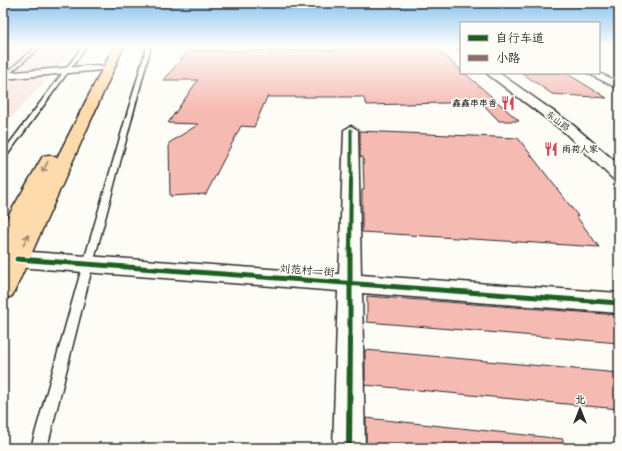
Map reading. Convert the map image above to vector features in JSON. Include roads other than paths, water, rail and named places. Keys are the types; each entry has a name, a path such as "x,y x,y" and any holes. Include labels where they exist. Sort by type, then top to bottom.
{"main road":[{"path":"9,241 107,67"},
{"path":"3,288 9,241 99,68"}],"street":[{"path":"4,77 99,68"},
{"name":"东山路","path":"493,74 568,128 619,175"},
{"path":"594,74 619,86"},
{"path":"349,448 351,130"},
{"name":"刘范村一街","path":"9,241 88,264 351,282 619,303"}],"lane":[{"path":"4,77 15,67"},
{"path":"3,157 71,67"},
{"path":"39,448 88,264 143,67"}],"place":[{"name":"鑫鑫串串香","path":"508,103"},
{"name":"雨荷人家","path":"551,149"}]}
